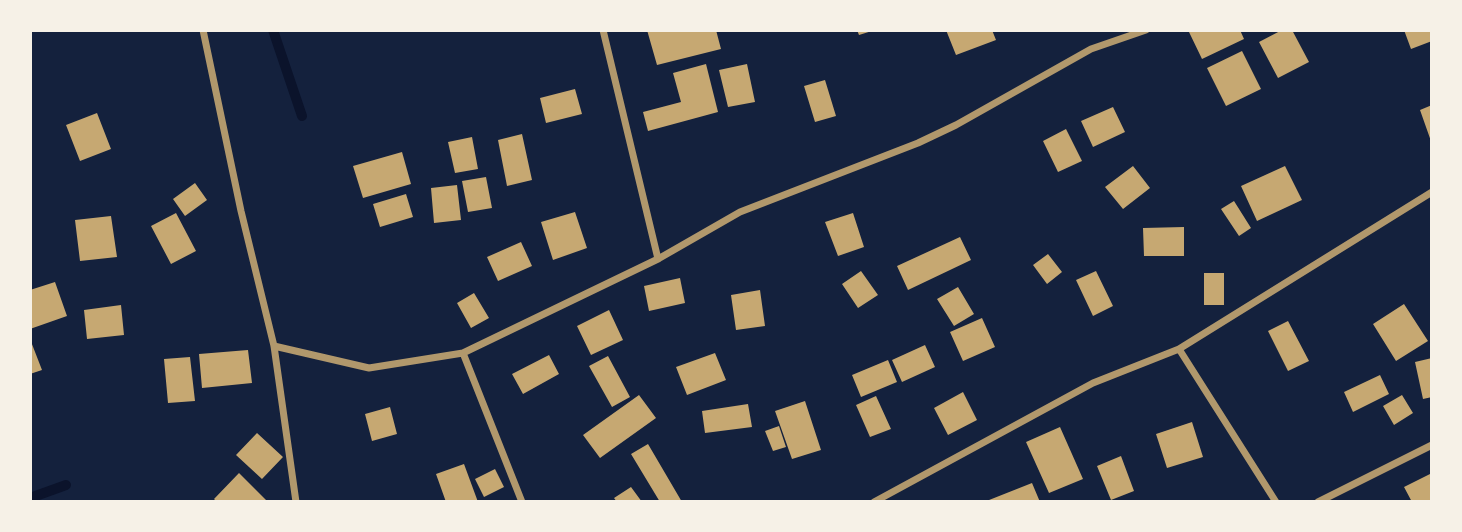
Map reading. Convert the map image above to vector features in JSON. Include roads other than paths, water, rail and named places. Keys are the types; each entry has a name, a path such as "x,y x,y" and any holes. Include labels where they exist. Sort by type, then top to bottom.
{"street":[{"path":"203,30 241,211 274,346 296,502"},
{"path":"603,30 658,259"},
{"path":"274,346 369,368 463,353 658,259 740,212 918,143 956,125 1091,49 1146,30"},
{"path":"874,502 1093,383 1179,349 1432,192"},
{"path":"1179,349 1276,502"},
{"path":"463,353 522,502"},
{"path":"1318,502 1432,446"}],"waterway":[{"path":"273,30 302,116"},
{"path":"30,498 66,485"}]}
